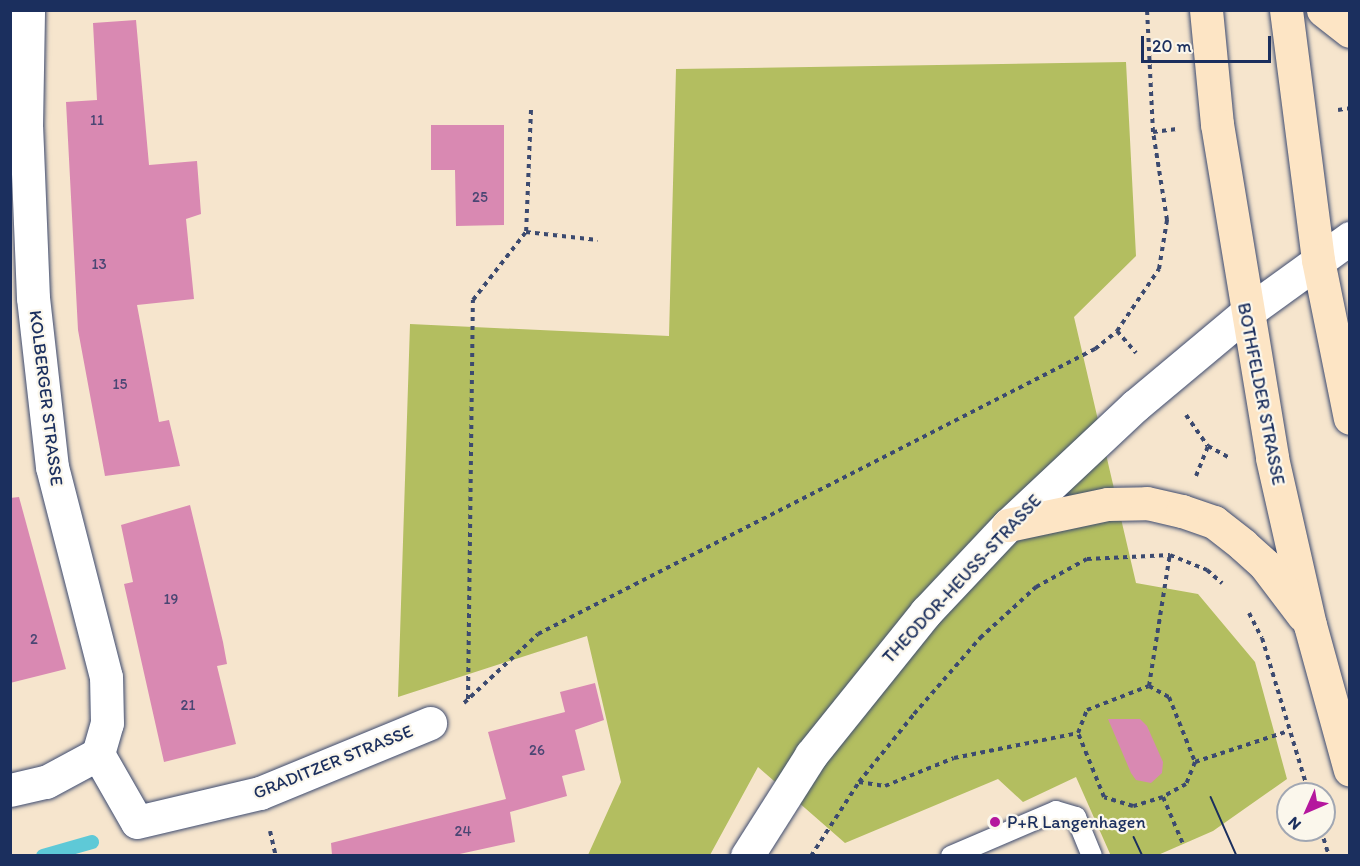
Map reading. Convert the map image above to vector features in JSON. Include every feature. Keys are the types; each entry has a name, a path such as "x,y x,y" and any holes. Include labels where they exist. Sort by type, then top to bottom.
{"main road":[{"name":"BOTHFELDER STRASSE","path":"1206,10 1217,124 1245,314 1272,458 1310,625 1350,770"},
{"path":"1286,10 1318,260 1350,418"},
{"path":"1323,10 1350,31"},
{"path":"1008,525 1108,504 1147,503 1182,511 1214,522 1243,545 1265,565 1310,625"}],"street":[{"name":"KOLBERGER STRASSE","path":"28,10 26,127 33,298 52,467 106,677 107,723 98,754"},
{"name":"THEODOR-HEUSS-STRASSE","path":"747,855 811,755 865,685 926,612 1008,525 1136,405 1245,314 1350,238"},
{"name":"GRADITZER STRASSE","path":"98,754 137,822 260,793 430,723"},
{"path":"10,790 46,782 98,754"}],"lane":[{"path":"951,855 1056,811 1076,818 1092,855"}],"path":[{"path":"430,723 468,700 538,634 1095,349 1117,331 1159,269 1167,220 1153,132 1148,10"},
{"path":"468,700 473,300 526,232 531,110"},
{"path":"526,232 598,240"},
{"path":"1149,686 1170,555"},
{"path":"811,855 860,782 980,638 1036,587 1087,559 1170,555 1207,570 1224,586"},
{"path":"1247,610 1262,638 1305,782"},
{"path":"1149,686 1169,697 1195,762 1186,784 1163,797 1133,806 1104,797 1078,733 1087,710 1149,686"},
{"path":"1195,762 1288,731"},
{"path":"860,782 885,786 954,758 1078,733"},
{"path":"1163,797 1183,844"}],"green space":[{"path":"1126,62 1136,256 1074,317 1136,583 1198,594 1255,662 1287,779 1276,782 1276,787 1213,831 1158,855 1111,856 1076,777 1023,802 998,779 845,843 758,767 710,855 588,855 621,782 587,636 398,697 410,324 669,336 676,69"}],"building":[{"path":"136,20 149,165 197,161 201,214 186,219 194,299 137,305 159,422 169,420 180,466 105,476 78,330 66,102 97,100 93,23"},
{"path":"431,125 504,125 504,225 456,226 455,170 431,170"},
{"path":"19,497 66,669 10,683 10,498"},
{"path":"190,505 223,642 227,664 217,666 236,744 164,762 124,584 133,582 121,525"},
{"path":"595,683 604,720 575,730 585,770 562,776 567,796 510,812 515,842 455,855 332,855 331,843 506,799 488,732 565,712 560,692"},
{"path":"1108,719 1140,719 1147,726 1163,762 1162,773 1151,783 1136,780 1131,773"}],"waterway":[{"path":"43,856 92,842"}],"tram line":[{"path":"1211,797 1237,856"},
{"path":"1134,837 1143,856"}],"place":[{"name":"P+R Langenhagen","path":"995,822"}]}
